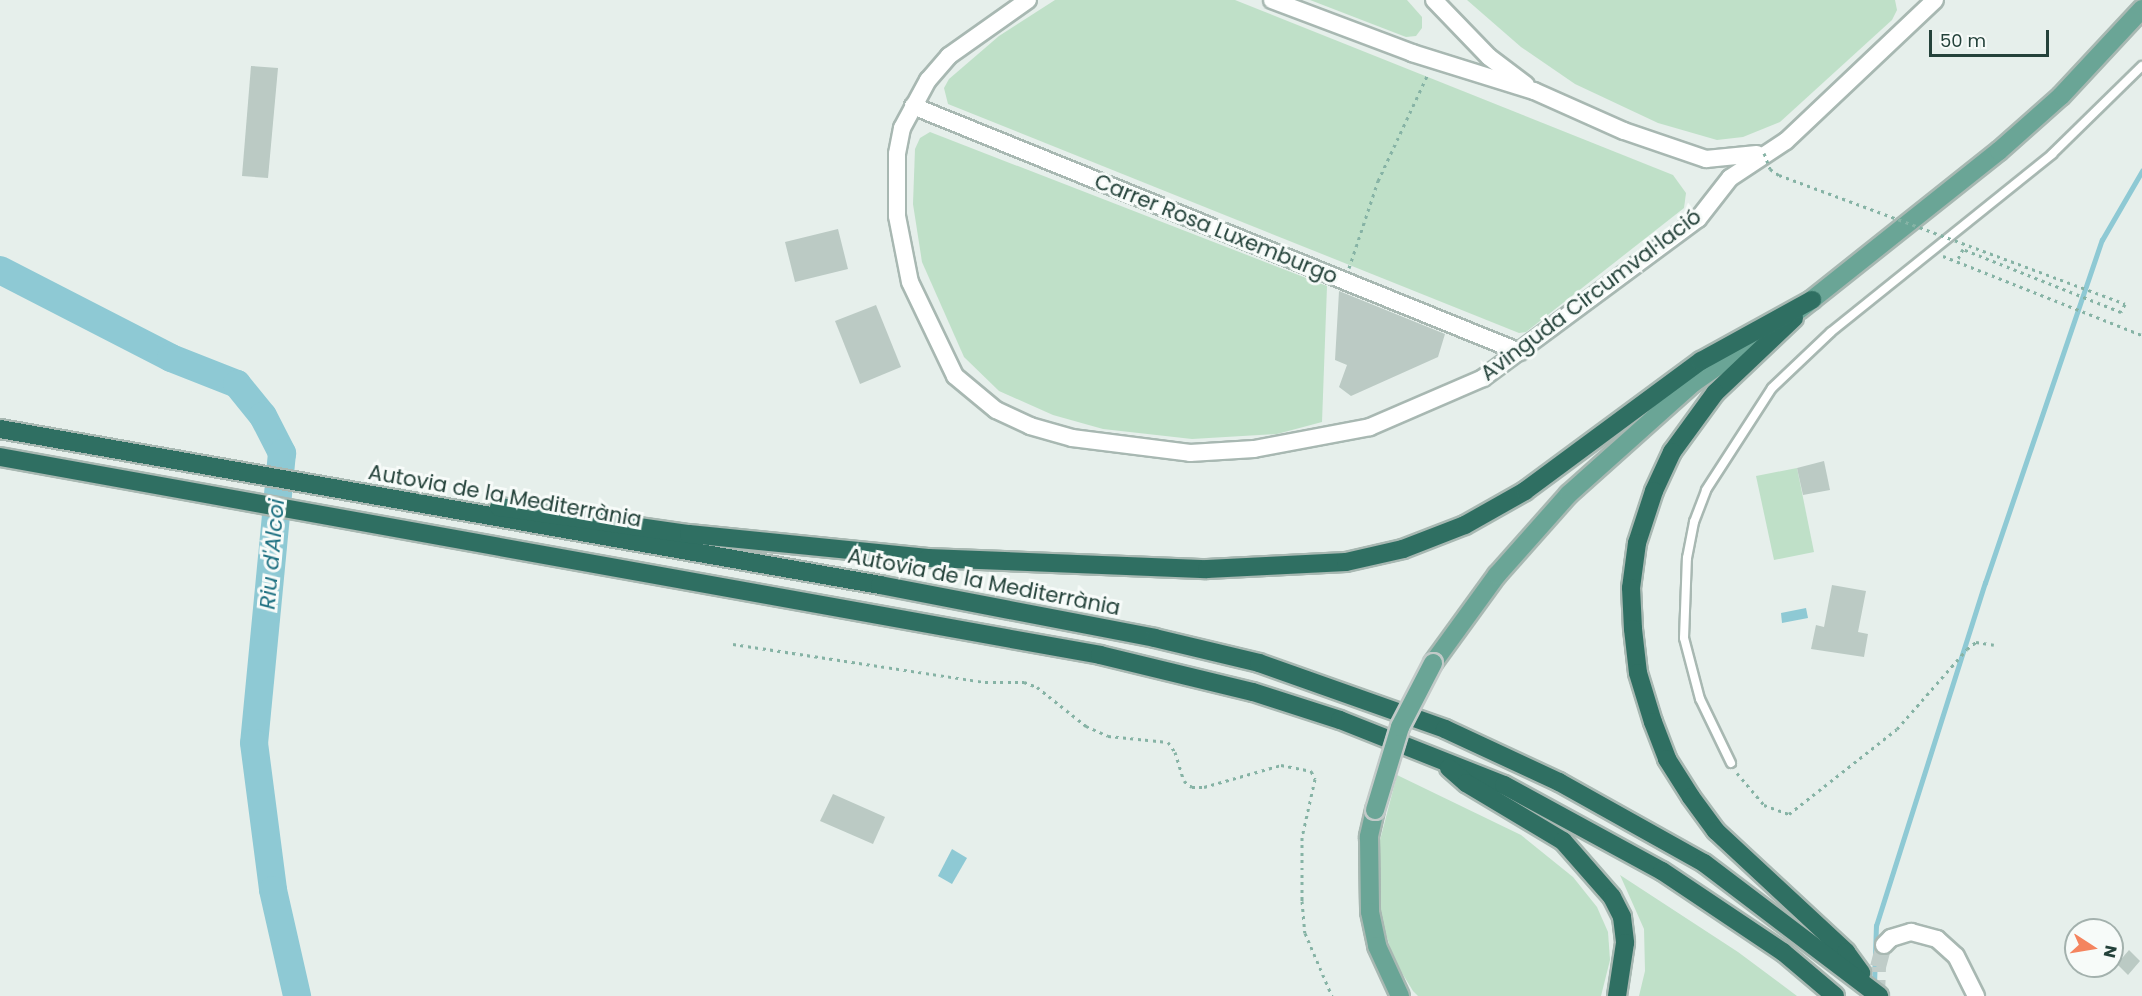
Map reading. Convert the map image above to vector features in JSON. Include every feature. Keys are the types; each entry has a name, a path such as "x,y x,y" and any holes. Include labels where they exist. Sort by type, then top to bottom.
{"highway":[{"path":"645,536 939,558 1208,569 1346,562 1403,549 1485,513 1525,491 1701,361 1812,300"},
{"path":"1812,300 1715,393 1672,452 1637,543 1631,588 1633,629 1638,674 1653,722 1667,759 1691,797 1716,831 1846,952 1877,994"},
{"name":"Autovia de la Mediterrània","path":"0,429 436,505 516,508 1155,638 1258,663 1445,729 1559,782 1704,863 1877,994"},
{"path":"0,457 1100,655 1264,696 1340,720 1504,785 1662,871 1783,952 1835,996"},
{"path":"1439,758 1466,783 1563,841 1612,897 1622,917 1626,943 1617,996"}],"main road":[{"path":"1400,996 1377,946 1370,912 1368,849 1375,810 1400,727 1433,663 1497,575 1569,494 1693,383 1812,300 1976,170 2061,96 2142,9"}],"street":[{"name":"Avinguda Circumval·lació","path":"1028,0 949,56 913,106 902,128 896,186 898,228 910,282 955,376 996,410 1030,426 1130,448 1190,453 1254,449 1370,427 1483,378 1698,219 1730,177 1764,153 1786,141 1823,109 1935,0"},
{"path":"1272,0 1435,61 1534,91 1624,131 1706,159 1733,160 1764,153"},
{"path":"1434,0 1489,57 1534,91"},
{"name":"Carrer Rosa Luxemburgo","path":"913,106 1520,352"},
{"path":"1884,945 1891,938 1911,932 1937,939 1956,956 1976,996"}],"lane":[{"path":"1731,764 1700,699 1684,638 1687,558 1694,522 1706,490 1772,388 1832,332 2052,154 2142,66"}],"path":[{"path":"1346,281 1377,181 1435,61"},
{"path":"1764,153 1770,169 1779,175 2125,304 2121,312 1963,249 1956,261 2142,335"},
{"path":"1731,764 1764,805 1789,814 1897,729 1967,649 1976,642 1994,645"},
{"path":"733,644 985,682 1023,682 1037,687 1086,726 1108,736 1168,742 1175,752 1184,781 1192,787 1204,788 1281,765 1311,771 1315,779 1302,837 1302,902 1305,933 1332,996"}],"green space":[{"path":"1055,0 1235,0 1673,175 1686,193 1684,208 1526,332 1519,333 948,104 944,88 949,79 999,36"},
{"path":"1310,0 1407,0 1422,17 1422,28 1416,36 1406,37"},
{"path":"1467,0 1895,0 1897,10 1892,20 1780,122 1743,137 1717,140 1658,123 1575,84 1521,47"},
{"path":"930,132 1327,286 1322,422 1277,434 1192,439 1103,429 1053,415 999,391 964,357 922,262 913,204 915,149 920,138"},
{"path":"1797,468 1814,552 1774,560 1756,476"},
{"path":"1397,775 1521,835 1573,877 1597,907 1608,932 1610,960 1601,996 1418,996 1413,991 1394,960 1378,909 1380,840"},
{"path":"1620,875 1738,952 1797,996 1639,996 1645,971 1644,929"}],"water":[{"path":"1806,608 1808,618 1782,623 1781,613"},
{"path":"952,849 967,858 952,884 938,876"}],"building":[{"path":"251,66 278,68 268,178 242,176"},
{"path":"838,229 848,269 795,282 785,242"},
{"path":"1339,291 1445,334 1438,357 1351,396 1339,387 1347,365 1335,360"},
{"path":"876,305 901,367 860,384 835,321"},
{"path":"1824,461 1830,490 1803,495 1797,468"},
{"path":"1832,585 1866,591 1858,632 1868,634 1864,657 1811,649 1816,625 1824,627"},
{"path":"833,794 885,817 873,844 820,821"},
{"path":"2129,950 2140,961 2128,975 2124,971 2124,956"}],"waterway":[{"path":"1874,985 1876,926 1985,583 2102,240 2142,171"},
{"name":"Riu d'Alcoi","path":"0,270 171,358 237,384 263,416 282,453 254,743 273,890 297,996"}],"tunnel":[{"path":"1877,996 1878,967 1884,945"}]}
